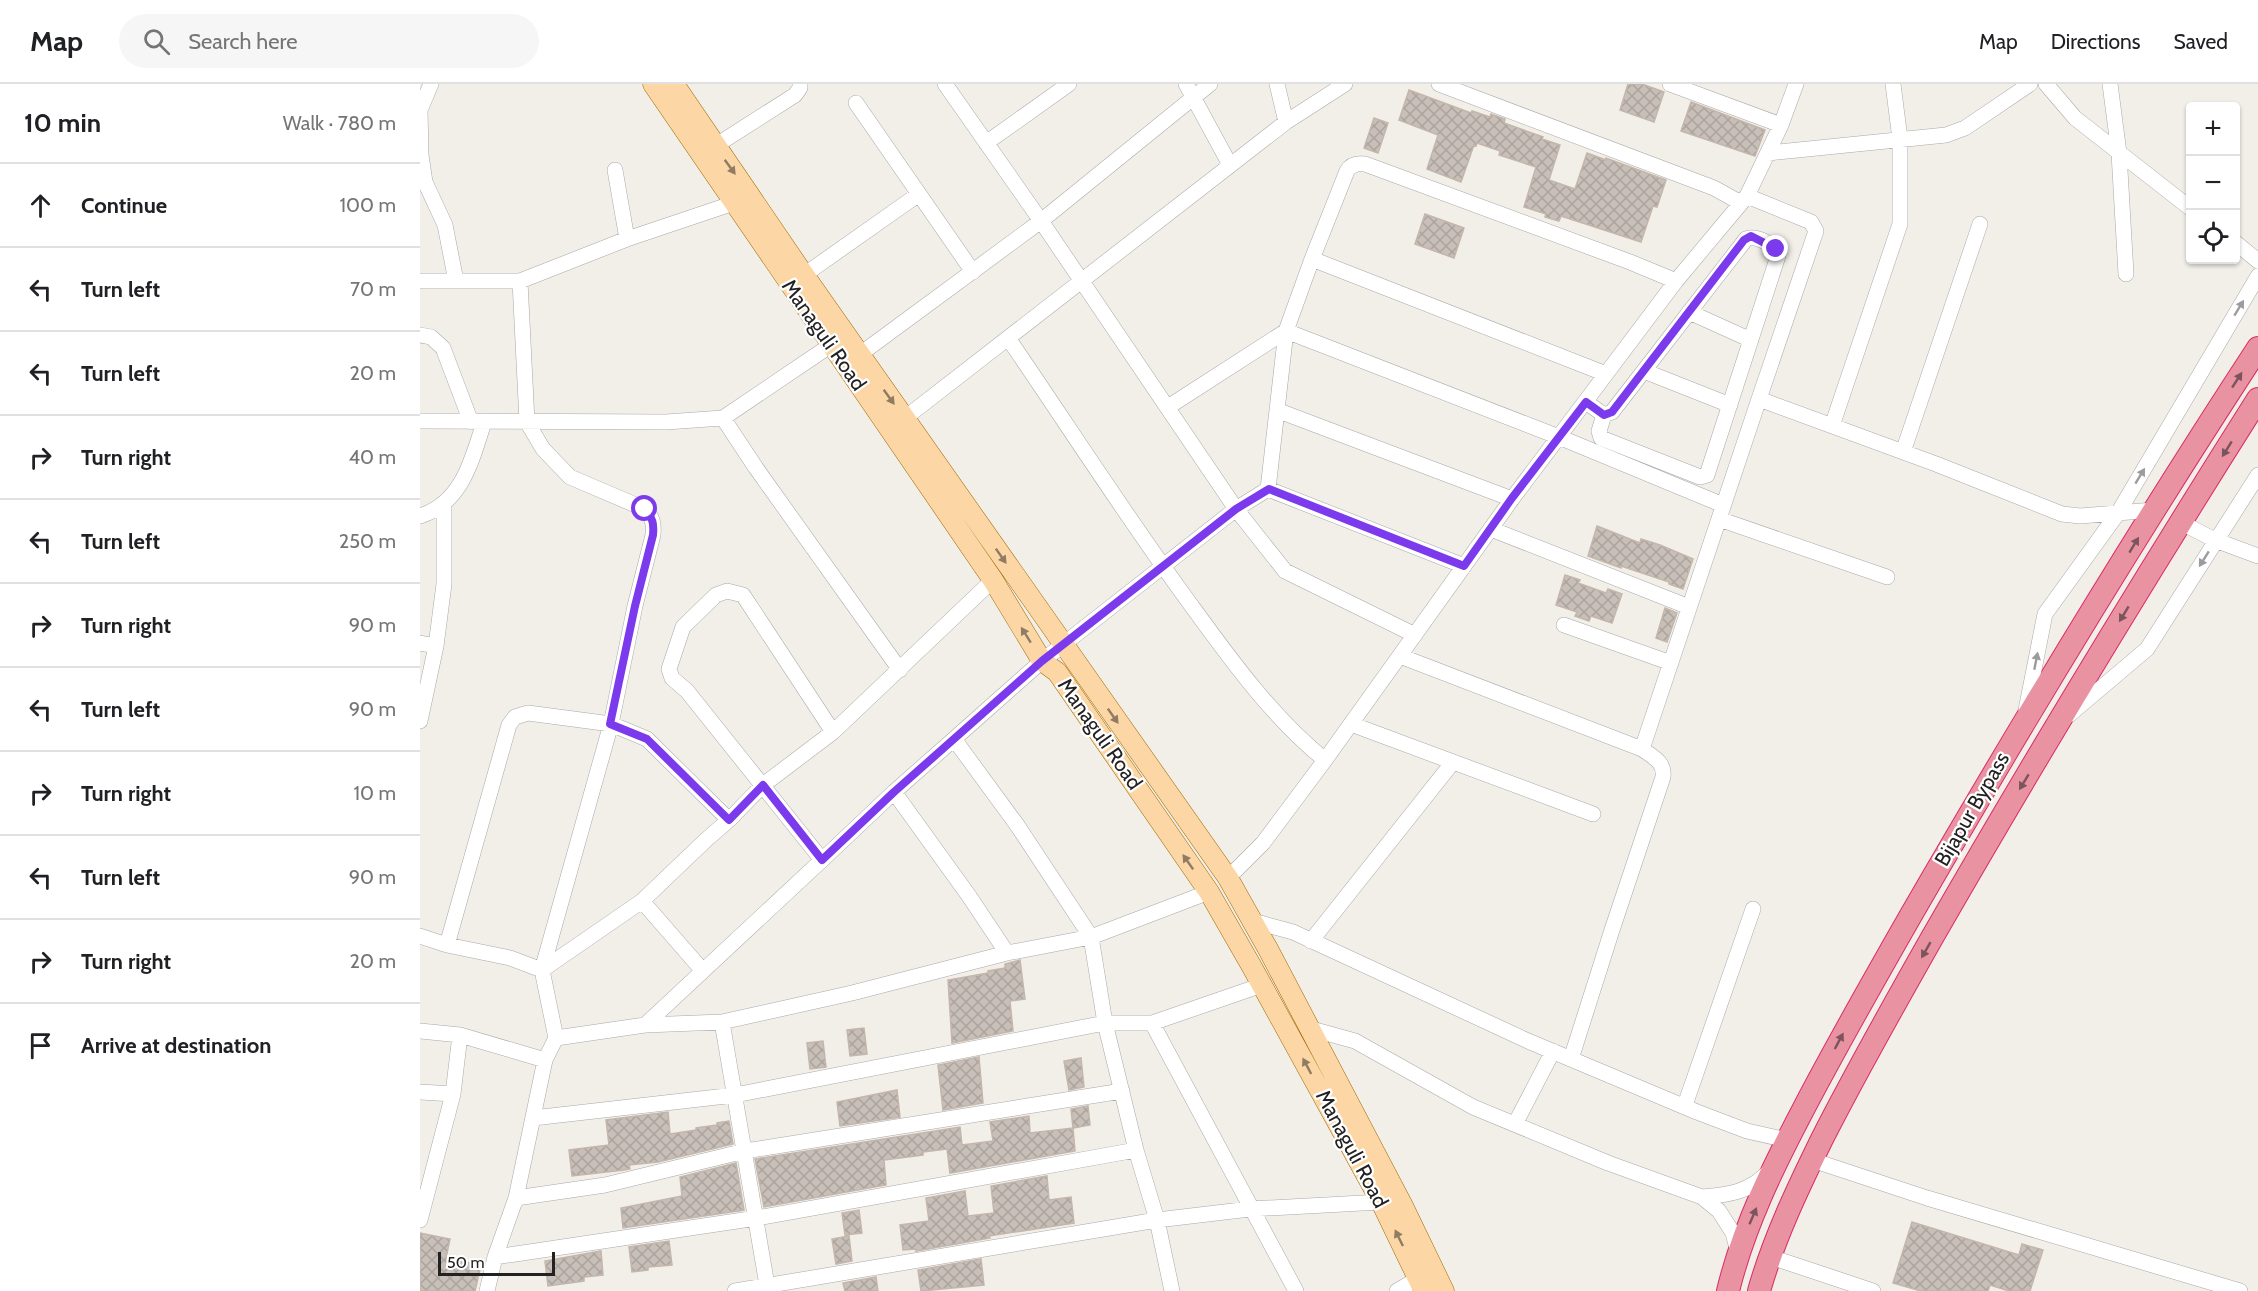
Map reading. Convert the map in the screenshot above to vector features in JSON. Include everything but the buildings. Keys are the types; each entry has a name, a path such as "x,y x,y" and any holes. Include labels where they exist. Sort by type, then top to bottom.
{"highway":[{"name":"Bijapur Bypass","path":"1728,1291 1738,1252 1776,1162 1842,1036 2024,719 2258,348"},
{"name":"Bijapur Bypass","path":"1759,1291 1799,1185 1846,1091 1914,969 2057,725 2180,522 2258,399"}],"main road":[{"name":"Managuli Road","path":"653,84 993,580 1042,661 1057,672 1209,892 1425,1280 1444,1291"},
{"name":"Managuli Road","path":"674,84 859,355 1228,878 1253,921 1404,1208 1425,1280"}],"street":[{"path":"431,84 420,110 421,155 425,182 445,225 456,281"},
{"path":"715,146 795,95 800,84"},
{"path":"945,84 1041,221 1236,509 1285,571 1415,634"},
{"path":"986,143 1069,84"},
{"path":"859,355 1041,221 1190,90 1210,84"},
{"path":"1277,84 1286,122"},
{"path":"904,418 1286,122 1345,84"},
{"path":"1439,84 1714,188 1811,222 1816,231 1642,749"},
{"path":"1670,84 1781,125"},
{"path":"1228,878 1263,843 1512,498 1676,281 1744,199 1781,125 1796,84"},
{"path":"1832,426 1900,224 1900,140 1893,84"},
{"path":"1768,153 1958,132 2030,84"},
{"path":"2046,84 2074,118 2186,205"},
{"path":"2110,84 2119,153 2126,274"},
{"path":"1190,90 1230,165"},
{"path":"856,103 973,272"},
{"path":"1269,489 1286,331 1349,167 1358,163 1365,164 1619,257 1676,281"},
{"path":"615,170 627,239"},
{"path":"804,275 919,194"},
{"path":"420,281 520,281 627,239 734,203"},
{"path":"1903,452 1980,224"},
{"path":"1751,236 1776,249 1778,256 1709,471 1703,477 1601,438 1599,430 1604,415 1612,412 1744,240 1751,236"},
{"path":"2240,247 2258,261"},
{"path":"1312,259 1335,270 1606,374"},
{"path":"2024,719 2045,614 2118,513 2258,276"},
{"path":"488,1291 495,1257 516,1198 545,1060 556,1038 542,970 610,724 654,524 645,509 570,477 543,449 527,422 520,281"},
{"path":"1689,312 1751,340"},
{"path":"1167,406 1286,331"},
{"path":"1286,331 1559,437 1721,512 1887,577"},
{"path":"420,335 431,337 443,348 477,422 473,458 456,493 428,514 420,516"},
{"path":"1008,338 1164,567 1230,658 1299,739 1324,760"},
{"path":"420,421 666,422 723,418 831,345"},
{"path":"1644,371 1730,405"},
{"path":"1759,399 2062,514 2080,516 2154,510"},
{"path":"1586,402 1604,415"},
{"path":"1279,411 1512,498"},
{"path":"723,418 900,670"},
{"path":"2057,725 2148,649 2258,475"},
{"path":"645,1025 894,792 1042,661 1236,509 1269,489"},
{"path":"1269,489 1464,566"},
{"path":"420,721 436,646 444,584 444,503"},
{"path":"2180,522 2216,540 2258,556"},
{"path":"1491,529 1689,607"},
{"path":"542,970 642,901 763,785 833,732 993,580"},
{"path":"822,860 670,673 669,665 683,627 716,595 727,591 743,595 833,732"},
{"path":"1564,625 1671,663"},
{"path":"420,643 436,646"},
{"path":"1400,656 1642,749 1660,762 1664,777 1571,1059"},
{"path":"447,945 509,725 514,717 528,712 610,724 647,739 729,820"},
{"path":"1351,724 1593,814"},
{"path":"954,739 1017,825 1091,937 1105,1023 1136,1150 1157,1220 1172,1291"},
{"path":"1311,940 1453,762"},
{"path":"894,792 1007,953"},
{"path":"556,1038 645,1025 722,1022 852,993 1007,953 1091,937 1209,892"},
{"path":"642,901 703,971"},
{"path":"1685,1105 1753,909"},
{"path":"1253,921 1293,932 1528,1041 1685,1105 1697,1112 1747,1131 1787,1140"},
{"path":"420,936 447,945 510,958 542,970"},
{"path":"533,1118 735,1095 1105,1023 1152,1023 1262,985"},
{"path":"722,1022 768,1288"},
{"path":"1152,1023 1296,1291"},
{"path":"1308,1028 1354,1041 1473,1107 1608,1162 1702,1197 1719,1212 1733,1233 1738,1252"},
{"path":"420,1031 460,1035 545,1060"},
{"path":"420,1220 424,1187 453,1094 460,1035"},
{"path":"1515,1124 1553,1051"},
{"path":"516,1198 604,1185 746,1151 1122,1091"},
{"path":"420,1092 453,1094"},
{"path":"495,1257 757,1218 1136,1150"},
{"path":"1812,1160 1928,1198 2240,1291"},
{"path":"1702,1197 1733,1194 1762,1179 1776,1162"},
{"path":"735,1291 768,1288 1157,1220 1250,1209 1381,1202"},
{"path":"1771,1257 1873,1291"},
{"path":"1397,1291 1425,1280"}],"route":[{"path":"645,509 654,524 653,535 635,606 610,724 647,739 729,820 763,785 822,860 894,792 1042,661 1236,509 1269,489 1464,566 1512,498 1586,402 1604,415 1612,412 1744,240 1751,236 1776,249"}]}
